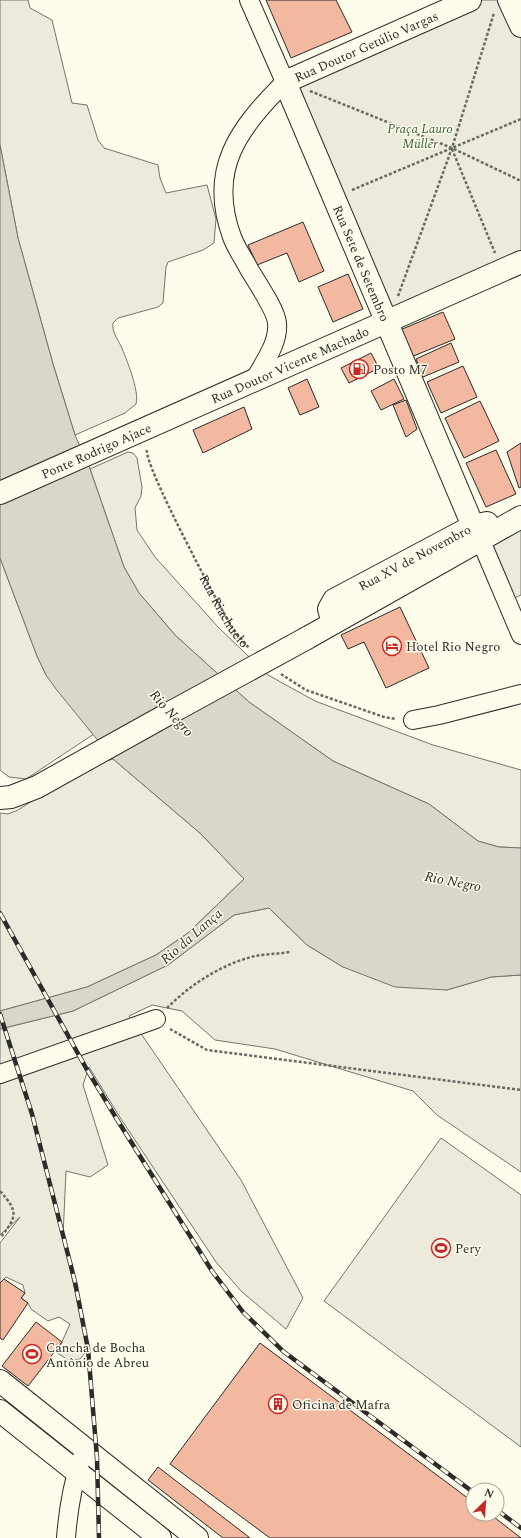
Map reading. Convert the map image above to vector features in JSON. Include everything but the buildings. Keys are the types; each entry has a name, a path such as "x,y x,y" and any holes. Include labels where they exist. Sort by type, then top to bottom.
{"main road":[{"name":"Rua Doutor Getúlio Vargas","path":"285,82 470,0"},
{"path":"502,4 521,26"},
{"name":"Rua Sete de Setembro","path":"285,82 477,534"},
{"name":"Rua Doutor Vicente Machado","path":"191,407 255,378 388,322 521,262"},
{"name":"Ponte Rodrigo Ajace","path":"0,493 191,407"},
{"name":"Rua XV de Novembro","path":"0,798 23,794 333,623 329,609 334,600 477,534 521,516"},
{"path":"0,1381 196,1538"},
{"path":"0,1411 156,1536"}],"street":[{"name":"Rua Sete de Setembro","path":"249,0 285,82"},
{"path":"255,378 273,346 277,323 269,305 232,238 225,212 224,180 229,156 242,133 261,106 285,82"},
{"name":"Rua Sete de Setembro","path":"477,534 521,635"},
{"path":"413,720 439,715 521,694"},
{"path":"0,1074 156,1020"},
{"path":"66,1538 67,1521 77,1472 85,1449"},
{"path":"156,1536 168,1515"}],"path":[{"path":"388,322 452,148 502,4"},
{"path":"285,82 452,148 521,181"},
{"path":"334,198 521,119"},
{"path":"452,148 502,271"},
{"name":"Rua Riachuelo","path":"149,446 146,451 147,458 209,588 230,624 252,651"},
{"path":"276,672 306,690 384,717 400,720 413,720"},
{"path":"290,952 255,956 211,973 180,996 156,1020 178,1035 207,1050 521,1090"},
{"path":"0,1191 12,1205 13,1221 0,1238"}],"green space":[{"path":"0,0 28,0 30,8 52,20 72,103 87,105 98,140 104,148 158,165 160,178 166,193 207,185 216,219 214,243 203,250 168,262 166,267 163,303 158,307 118,318 113,323 114,332 132,375 137,399 136,404 125,413 75,435 53,364 18,238 0,145"},
{"name":"Praça Lauro Müller","path":"477,0 510,0 521,25 521,262 388,321 288,83"},
{"path":"128,452 133,453 137,458 142,487 141,496 135,508 137,530 155,557 218,627 268,675 315,701 433,745 521,770 521,848 499,847 478,841 429,804 333,761 249,702 175,635 139,593 124,567 90,469"},
{"path":"521,529 521,595 512,599 490,542"},
{"path":"0,558 37,656 46,675 94,734 26,779 9,777 0,770"},
{"path":"113,759 201,834 244,879 188,933 156,955 87,987 0,1011 0,813 8,814 18,810 82,769"},
{"path":"269,908 307,945 343,967 447,990 491,977 521,975 521,1172 437,1115 413,1091 275,1049 215,1040 182,1011 152,1005 129,1016 241,1180 303,1298 286,1329 241,1291 216,1262 121,1119 89,1067 83,1085 108,1165 90,1177 66,1171 63,1237 88,1349 80,1359 70,1361 57,1353 70,1324 59,1317 48,1321 31,1309 28,1303 21,1298 25,1293 23,1285 6,1277 0,1283 0,1243 20,1217 0,1235 0,1029 73,1011 168,965 234,915"},
{"name":"Pery","path":"441,1138 521,1195 521,1447 324,1301"}],"water":[{"path":"0,145 18,238 53,364 75,435 90,469 124,567 139,593 175,635 249,702 333,761 429,804 478,841 499,847 521,848 521,975 491,977 447,990 395,987 343,967 307,945 269,908 234,915 168,965 73,1011 0,1029 0,1011 87,987 156,955 188,933 244,879 201,834 113,759 56,689 46,675 37,656 0,558"}],"railway":[{"path":"0,913 86,1068 118,1121 212,1271 243,1312 284,1352 465,1486"},
{"path":"0,1014 32,1114 75,1282 88,1349 97,1458 99,1538"},
{"path":"505,1516 521,1528"}],"place":[{"name":"Posto M7","path":"359,369"},
{"name":"Hotel Rio Negro","path":"392,646"},
{"name":"Pery","path":"441,1248"},
{"name":"Cancha de Bocha Antônio de Abreu","path":"32,1354"},
{"name":"Oficina de Mafra","path":"278,1404"}],"water label":[{"name":"Rio Negro","path":"172,713"},
{"name":"Rio Negro","path":"453,881"},
{"name":"Rio da Lança","path":"191,936"}]}
